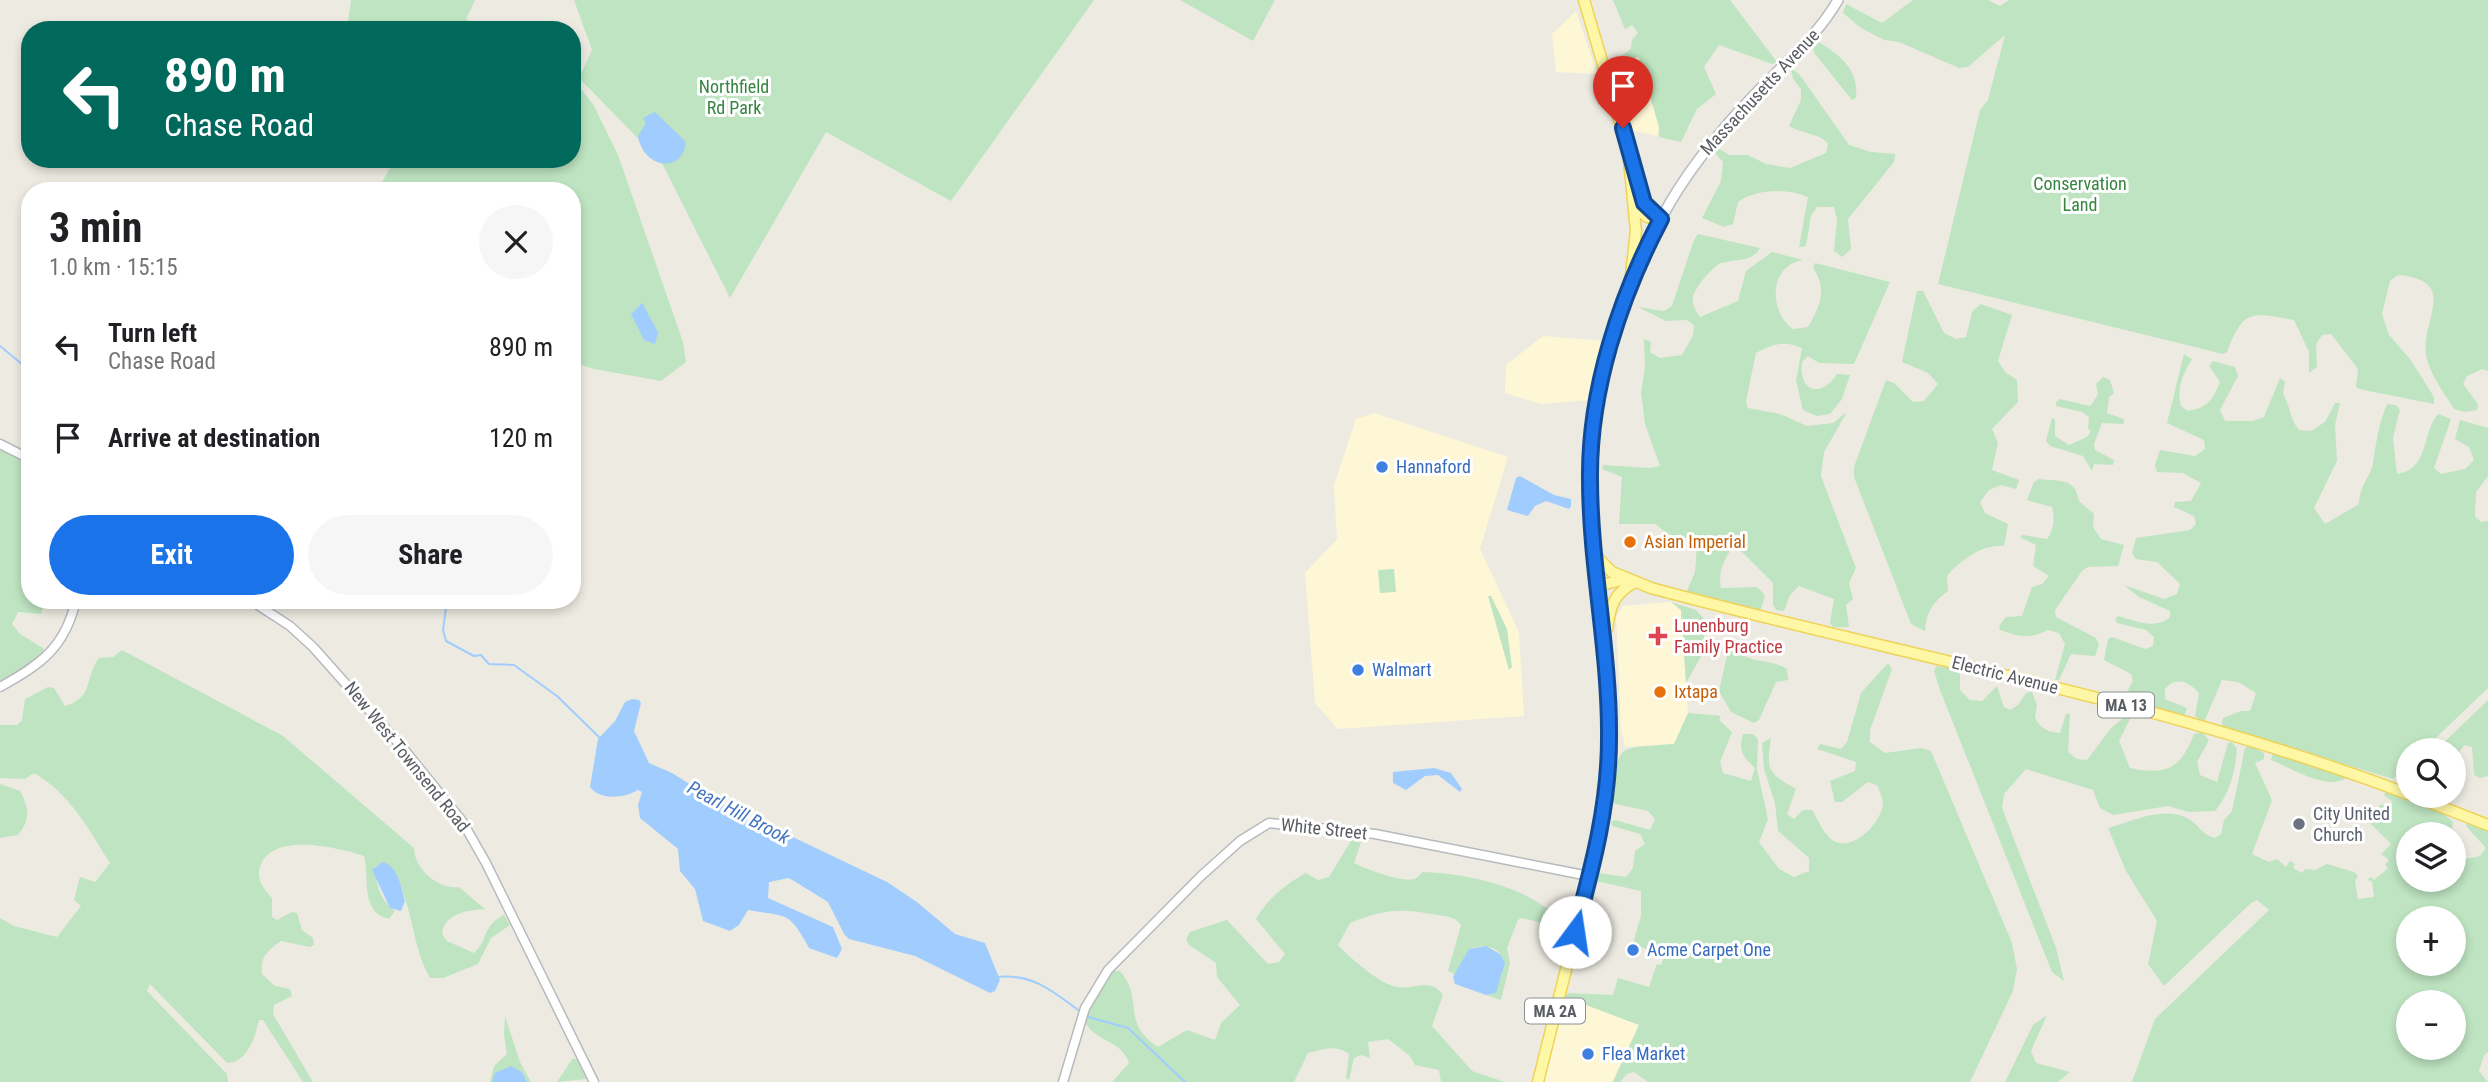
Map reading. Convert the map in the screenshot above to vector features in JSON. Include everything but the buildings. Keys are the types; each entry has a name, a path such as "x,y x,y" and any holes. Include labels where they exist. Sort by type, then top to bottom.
{"main road":[{"path":"1584,0 1644,203 1661,219"},
{"name":"Massachusetts Avenue","path":"1538,1082 1607,792 1609,740 1590,482 1593,425 1603,373 1627,294 1661,219 1681,184 1707,148 1749,100 1812,38 1838,0"},
{"path":"1627,294 1636,231 1628,165 1630,153"},
{"path":"1634,205 1647,217 1661,219"},
{"name":"MA 13","path":"1596,556 1605,567 1630,581"},
{"path":"1598,590 1630,581"},
{"path":"1604,651 1613,600 1630,581"},
{"name":"Electric Avenue","path":"1630,581 1695,600 2150,711 2269,746 2396,790"},
{"path":"2445,808 2488,825"}],"street":[{"path":"0,444 21,454"},
{"path":"0,687 44,660 70,622 74,609"},
{"name":"New West Townsend Road","path":"264,609 290,626 313,647 439,791 473,839 594,1082"},
{"name":"White Street","path":"1063,1082 1083,1014 1108,970 1201,876 1240,841 1269,823 1375,834 1589,876"}],"shaded area":[{"path":"1576,11 1597,74 1556,72 1552,34"},
{"path":"1638,56 1659,127 1657,136 1630,130 1610,63"},
{"path":"1543,336 1605,341 1590,400 1541,404 1505,393 1506,365"},
{"path":"1374,413 1508,457 1480,549 1519,632 1524,716 1338,729 1315,703 1305,573 1337,539 1334,485 1356,419"},
{"path":"1671,602 1681,610 1688,713 1674,744 1625,747 1621,728 1616,616 1623,606"},
{"name":"Flea Market","path":"1565,997 1639,1025 1612,1082 1544,1082"}],"green space":[{"path":"351,0 475,0 466,19 469,21 348,21"},
{"name":"Northfield Rd Park","path":"574,0 1094,0 951,201 826,132 730,298 662,163 581,80 581,74 592,50"},
{"path":"1180,0 1275,0 1253,41"},
{"path":"1613,0 1730,0 1777,62 1772,64 1719,45 1704,67 1716,94 1697,109 1681,142 1659,137 1659,127 1639,57 1622,60 1621,56 1631,49 1632,40 1638,33 1632,25 1625,29"},
{"name":"Conservation Land","path":"1913,0 1988,0 2000,6 2009,0 2488,0 2488,371 2482,369 2467,376 2463,384 2478,404 2477,410 2465,412 2454,409 2430,369 2426,341 2433,293 2428,285 2417,279 2398,275 2390,281 2382,314 2389,335 2410,359 2434,397 2434,404 2356,387 2358,369 2331,334 2322,335 2316,344 2317,367 2309,373 2309,352 2294,320 2258,315 2250,317 2238,328 2227,352 2223,354 1938,284 1980,110 1988,100 2005,35 1968,67 1959,68 1899,42 1884,40 1861,28 1843,13 1846,4 1882,23"},
{"path":"1819,42 1847,65 1855,79 1856,98 1852,100 1815,54 1813,48"},
{"path":"1791,68 1800,75 1849,145 1871,152 1895,154 1894,162 1848,219 1851,249 1842,257 1834,251 1837,220 1834,207 1817,207 1811,216 1806,246 1799,247 1808,197 1800,194 1772,191 1754,194 1738,202 1733,224 1724,227 1702,218 1721,181 1723,162 1714,152 1718,148 1729,155 1748,155 1766,164 1790,168 1826,153 1828,143 1823,139 1789,126 1801,100 1801,89 1793,79"},
{"path":"581,89 593,104 618,155 683,342 686,362 661,381 581,365 581,182 382,182 390,168 581,168"},
{"path":"1698,234 1760,248 1749,258 1721,263 1705,277 1693,297 1700,317 1738,301 1746,271 1772,252 1803,260 1784,270 1778,279 1776,290 1779,311 1793,329 1808,327 1819,305 1821,290 1813,268 1815,263 1890,282 1854,364 1819,363 1808,356 1802,362 1804,380 1812,389 1825,387 1837,374 1850,375 1842,399 1830,414 1817,416 1803,410 1796,381 1802,348 1789,344 1773,345 1756,353 1746,401 1748,408 1780,414 1807,426 1833,423 1847,412 1824,452 1821,476 1856,568 1849,583 1853,599 1846,605 1849,627 1833,627 1830,623 1834,599 1799,586 1790,595 1784,611 1776,610 1773,604 1773,583 1741,551 1731,549 1728,554 1721,572 1721,588 1757,587 1765,595 1761,609 1757,611 1686,593 1695,572 1697,546 1692,539 1671,536 1655,524 1619,524 1622,477 1602,469 1603,465 1649,468 1660,466 1645,424 1641,392 1645,368 1644,339 1651,342 1650,352 1660,358 1682,355 1693,335 1694,325 1687,320 1666,321 1638,307 1664,311 1672,306"},
{"path":"1917,291 1923,291 1944,333 1956,339 1966,337 1972,312 1981,304 2012,315 1998,361 2005,372 2017,380 2018,402 1992,429 1998,443 1992,470 2019,480 2016,489 2001,485 1989,490 1980,502 1985,513 2008,524 2004,546 1980,550 1947,576 1948,591 1931,608 1925,631 1911,624 1854,477 1854,467 1886,380 1894,383 1913,402 1924,401 1938,384 1928,373 1902,362"},
{"path":"2184,354 2192,359 2183,376 2179,393 2181,406 2188,411 2205,405 2215,393 2220,382 2209,366 2213,361 2235,367 2238,376 2220,410 2225,421 2253,421 2264,417 2280,378 2285,382 2283,394 2299,430 2311,431 2325,422 2335,403 2340,403 2335,425 2337,461 2314,508 2325,524 2359,504 2361,491 2372,468 2387,404 2396,405 2400,410 2393,438 2397,474 2407,471 2420,458 2438,414 2451,419 2434,468 2441,474 2465,469 2474,460 2469,447 2455,439 2460,420 2488,428 2488,476 2476,492 2475,516 2481,522 2488,521 2488,688 2436,738 2396,738 2396,776 2393,779 2226,728 2222,725 2223,718 2241,711 2250,711 2256,693 2238,682 2222,680 2204,722 2195,716 2199,693 2182,682 2169,685 2165,689 2165,699 2187,708 2184,716 2128,699 2128,690 2133,681 2131,674 2104,660 2108,639 2112,637 2145,649 2153,646 2154,637 2146,630 2117,623 2115,619 2118,616 2152,624 2170,617 2170,611 2139,597 2124,585 2164,599 2177,594 2180,584 2157,562 2136,559 2132,553 2136,538 2190,530 2196,524 2194,516 2174,507 2175,502 2191,501 2201,483 2183,473 2157,472 2155,465 2160,450 2195,456 2205,449 2204,440 2167,423"},
{"path":"2103,377 2110,380 2114,393 2109,397 2107,413 2124,419 2124,424 2102,423 2094,444 2095,450 2114,460 2113,465 2094,464 2092,471 2083,456 2050,446 2046,441 2052,418 2055,420 2055,436 2069,445 2087,437 2091,431 2088,429 2089,417 2082,412 2056,406 2056,402 2060,399 2090,406 2098,395 2096,384"},
{"path":"0,447 21,458 21,609 42,609 41,614 18,612 12,624 20,634 44,651 27,666 0,681"},
{"path":"2039,479 2070,484 2079,501 2094,514 2093,527 2101,539 2124,545 2118,566 2088,567 2082,571 2055,610 2056,617 2096,638 2099,645 2095,656 2071,654 2059,680 2055,680 2065,644 2059,633 2048,630 2030,636 2019,635 2000,630 1999,626 2006,617 2022,616 2032,587 2042,584 2049,576 2033,566 2036,545 2020,537 2023,535 2047,539 2052,528 2052,507 2027,500 2034,482"},
{"path":"1394,569 1396,592 1380,593 1378,570"},
{"path":"1488,596 1491,596 1507,629 1512,667 1509,670"},
{"path":"1671,602 1696,610 1704,619 1704,651 1686,683 1681,610"},
{"path":"1730,643 1743,655 1787,669 1788,680 1776,682 1759,720 1754,723 1731,712 1719,691"},
{"path":"122,650 283,736 414,848 418,863 436,882 459,887 485,909 458,914 447,921 442,934 447,941 474,953 488,928 497,919 504,915 510,925 491,938 478,964 443,978 430,978 418,948 406,901 393,873 382,862 375,867 375,873 383,897 395,911 389,919 380,915 369,902 364,856 308,845 280,848 269,854 259,869 261,882 272,898 272,917 277,920 292,912 297,913 302,930 313,938 314,945 310,947 281,941 266,955 262,963 262,974 275,986 290,989 292,996 274,1005 273,1014 313,1082 303,1082 263,1020 259,1020 253,1041 245,1053 234,1062 227,1063 150,984 147,991 227,1074 228,1082 0,1082 0,918 14,926 57,937 81,906 74,900 80,877 95,882 110,863 68,801 47,781 34,773 25,779 0,778 0,725 17,725 22,720 25,699 48,687 54,688 65,706 74,702 85,692 99,658 113,657"},
{"path":"1888,663 1892,669 1870,730 1870,742 1885,753 1921,748 1931,751 2012,943 2017,969 2013,991 1970,1082 1648,1082 1634,1072 1627,1074 1620,1082 1613,1082 1639,1025 1565,997 1568,993 1613,995 1618,978 1649,987 1657,964 1661,965 1665,956 1633,944 1641,916 1641,891 1594,879 1598,873 1626,877 1633,868 1635,851 1645,844 1640,834 1612,826 1611,822 1615,820 1650,830 1655,819 1648,811 1612,803 1619,758 1623,752 1630,749 1674,744 1688,713 1721,716 1719,720 1732,732 1720,762 1723,773 1751,781 1755,768 1745,757 1741,745 1743,734 1753,734 1758,739 1757,769 1768,819 1759,842 1779,869 1794,877 1809,871 1809,858 1778,831 1775,803 1764,769 1762,743 1771,738 1771,770 1774,775 1796,789 1787,814 1794,819 1803,810 1812,810 1832,840 1843,843 1859,838 1873,826 1881,810 1883,801 1878,786 1868,782 1842,802 1835,802 1830,781 1855,771 1856,762 1817,749 1820,744 1841,749 1847,742 1861,693"},
{"path":"1936,666 1951,668 1960,674 1960,690 1970,700 1982,701 1997,686 2004,707 2010,710 2018,705 2026,693 2032,692 2037,705 2035,718 2048,731 2060,733 2066,714 2070,714 2068,752 2077,759 2087,760 2111,728 2127,715 2130,719 2119,741 2130,768 2153,771 2171,767 2184,755 2194,734 2202,732 2209,740 2197,762 2200,775 2217,782 2228,743 2232,742 2237,749 2231,782 2215,811 2189,812 2168,806 2113,815 2100,808 2093,790 2026,769 2004,794 2002,808 2056,948 2064,981 2052,972 1940,690 1934,671"},
{"path":"2488,700 2488,776 2480,778 2474,775 2472,747 2466,745 2466,738 2449,738"},
{"path":"2249,745 2264,753 2264,759 2255,763 2272,800 2252,854 2269,862 2277,859 2286,867 2290,861 2295,864 2293,868 2302,873 2305,869 2315,870 2327,864 2354,872 2358,876 2355,882 2358,899 2374,897 2372,881 2367,880 2371,877 2374,880 2388,868 2385,865 2389,860 2381,854 2391,844 2368,821 2381,804 2389,808 2393,802 2384,795 2386,791 2396,795 2396,808 2430,808 2443,813 2453,822 2396,822 2396,892 2466,892 2466,859 2480,856 2486,848 2466,826 2468,822 2488,829 2488,1052 2484,1055 2479,1071 2488,1082 2132,1082 2155,1019 2269,910 2257,900 2251,903 2164,986 2148,964 2157,921 2126,871 2108,828 2148,816 2169,814 2189,819 2207,835 2215,838 2221,834 2224,820 2232,811 2245,748"},
{"path":"2273,752 2346,778 2329,782 2309,777 2271,760"},
{"path":"0,784 20,791 25,803 27,819 18,835 0,838"},
{"path":"1354,836 1361,842 1354,863 1366,869 1409,880 1417,878 1423,872 1442,873 1499,885 1534,900 1564,923 1561,927 1521,918 1518,920 1507,948 1510,963 1501,1000 1486,995 1492,994 1498,985 1503,967 1499,953 1493,948 1472,948 1455,974 1448,971 1461,925 1451,918 1408,911 1371,915 1350,923 1338,945 1366,970 1390,985 1427,985 1438,990 1443,995 1432,1026 1472,1071 1505,1082 1441,1082 1439,1070 1415,1065 1410,1056 1388,1039 1368,1042 1370,1058 1361,1055 1354,1058 1349,1080 1346,1078 1349,1054 1329,1048 1308,1053 1294,1082 1112,1082 1129,1063 1126,1055 1115,1045 1095,1034 1085,1022 1099,988 1113,971 1120,971 1127,982 1140,1029 1146,1038 1158,1047 1187,1030 1215,1040 1221,1023 1240,1005 1217,977 1216,963 1189,945 1186,939 1190,932 1227,920 1268,964 1279,962 1285,954 1256,919 1260,912 1284,887 1306,873 1318,880 1329,877"},
{"path":"2047,1015 2031,1051 2036,1063 2070,1072 2058,1082 2005,1082 2033,1025"},
{"path":"505,1016 520,1062 531,1082 490,1082 494,1066 507,1054"},
{"path":"573,1058 578,1060 586,1079 557,1082"}],"water":[{"path":"655,112 686,142 683,153 670,163 654,161 641,147 638,136 646,123 643,118"},
{"path":"642,303 658,332 655,344 644,340 631,314"},
{"path":"1520,476 1554,495 1571,499 1571,506 1569,509 1546,501 1535,506 1528,516 1507,510 1516,478"},
{"path":"632,699 641,703 634,731 649,763 672,773 754,824 776,829 887,882 917,902 955,934 985,943 1000,980 995,991 990,993 915,956 849,939 828,902 789,878 769,882 768,898 833,927 842,949 837,958 809,948 797,927 780,915 748,910 739,925 730,931 703,921 695,889 680,871 678,849 640,818 638,805 642,792 638,790 626,795 606,796 590,787 598,739 615,721 625,702"},
{"path":"1434,768 1451,773 1462,789 1460,792 1438,775 1425,776 1406,790 1393,783 1393,772"},
{"path":"382,862 392,867 398,877 405,901 401,911 390,908 372,870"},
{"path":"1486,946 1500,954 1505,963 1496,993 1486,995 1455,984 1453,977 1469,949"},
{"path":"511,1066 522,1072 527,1082 492,1082 495,1073"}],"waterway":[{"name":"Pearl Hill Brook","path":"0,346 21,363"},
{"name":"Pearl Hill Brook","path":"446,609 443,630 446,641 474,656 481,655 489,664 514,665 557,696 600,738"},
{"name":"Pearl Hill Brook","path":"997,977 1009,976 1041,985 1078,1010"},
{"name":"Pearl Hill Brook","path":"1088,1017 1128,1028 1185,1082"}],"place":[{"name":"Hannaford","path":"1382,467"},
{"name":"Asian Imperial","path":"1630,542"},
{"name":"Lunenburg Family Practice","path":"1658,636"},
{"name":"Walmart","path":"1358,670"},
{"name":"Ixtapa","path":"1660,692"},
{"name":"City United Church","path":"2299,824"},
{"name":"Acme Carpet One","path":"1633,950"},
{"name":"Flea Market","path":"1588,1054"}],"route":[{"path":"1575,932 1602,825 1607,792 1609,740 1590,499 1593,425 1603,373 1627,294 1661,219 1644,203 1623,128"}]}
